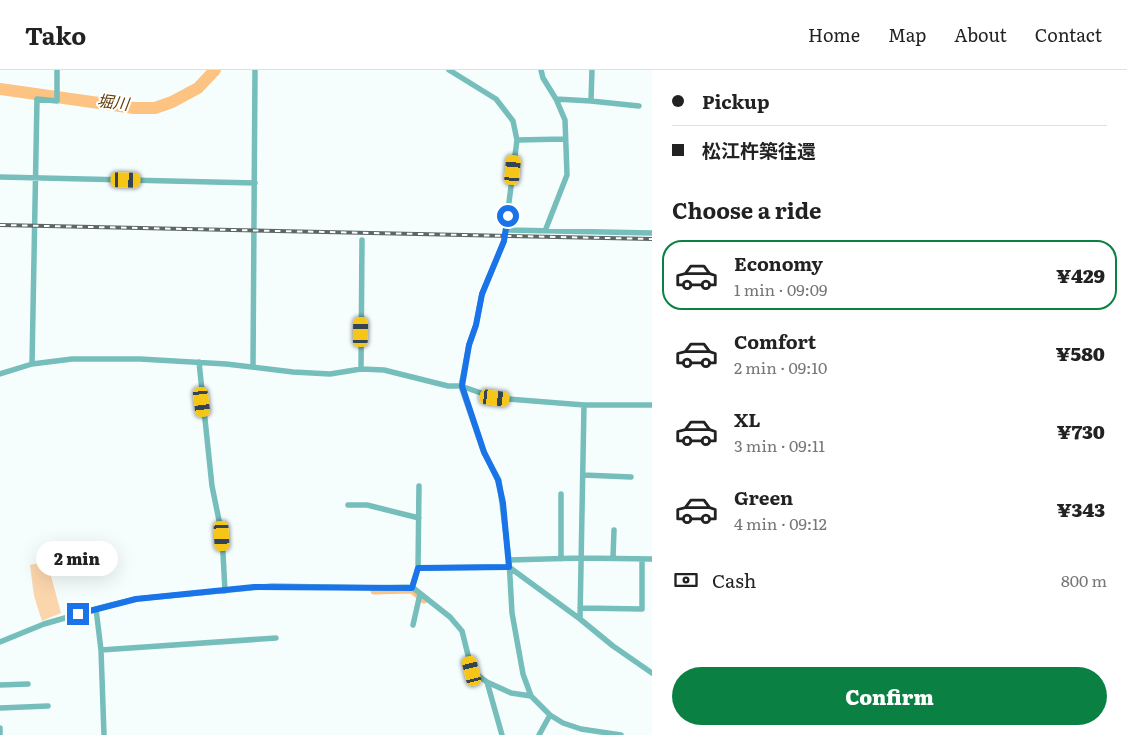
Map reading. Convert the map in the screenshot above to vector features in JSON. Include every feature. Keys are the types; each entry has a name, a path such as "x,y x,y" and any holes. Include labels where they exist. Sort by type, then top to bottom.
{"street":[{"path":"32,364 34,178 37,99 57,101 57,70"},
{"path":"253,367 255,70"},
{"path":"449,70 496,99 513,121 517,140 504,241 482,294 476,325 469,345 462,386 484,452 498,480 503,503 512,613 523,674 531,696 550,715 563,723 581,729 621,735"},
{"path":"541,70 543,78 556,99 564,120 568,175 545,231"},
{"path":"591,100 592,70"},
{"path":"556,99 591,100 639,106"},
{"path":"517,140 565,139"},
{"path":"0,177 254,183"},
{"path":"506,230 652,233"},
{"path":"360,369 362,240"},
{"path":"0,374 32,364 72,359 140,359 199,362 330,374 360,369 384,370 448,386 462,386 495,398 584,405 652,405"},
{"path":"199,362 212,486 222,536 225,591"},
{"path":"580,619 584,405"},
{"path":"583,475 630,477"},
{"path":"412,588 418,568 419,486"},
{"path":"560,559 561,494"},
{"path":"348,505 367,505 419,518"},
{"path":"613,558 614,530"},
{"path":"418,568 509,564 581,558 652,559"},
{"path":"580,608 642,609 642,559"},
{"path":"509,564 613,646 652,674"},
{"path":"0,642 44,624 136,599 272,586 412,588 450,617 462,631 472,671 487,682 511,693 531,696"},
{"path":"413,625 420,594"},
{"path":"96,609 101,650 104,735"},
{"path":"101,650 276,638"},
{"path":"487,682 502,735"},
{"path":"0,685 28,684"},
{"path":"0,708 48,706"},
{"path":"540,735 550,715"},
{"path":"0,728 0,735"}],"shaded area":[{"path":"47,561 61,613 42,621 34,596 30,565"}],"waterway":[{"name":"堀川","path":"0,89 134,108 155,108 172,102 198,88 215,70"},
{"path":"374,591 412,590 424,600"}],"railway":[{"path":"0,225 652,239"}],"route":[{"path":"78,614 136,599 254,587 412,588 418,568 509,567 503,503 498,480 484,452 462,386 469,345 476,325 482,294 504,241 508,216"}]}
